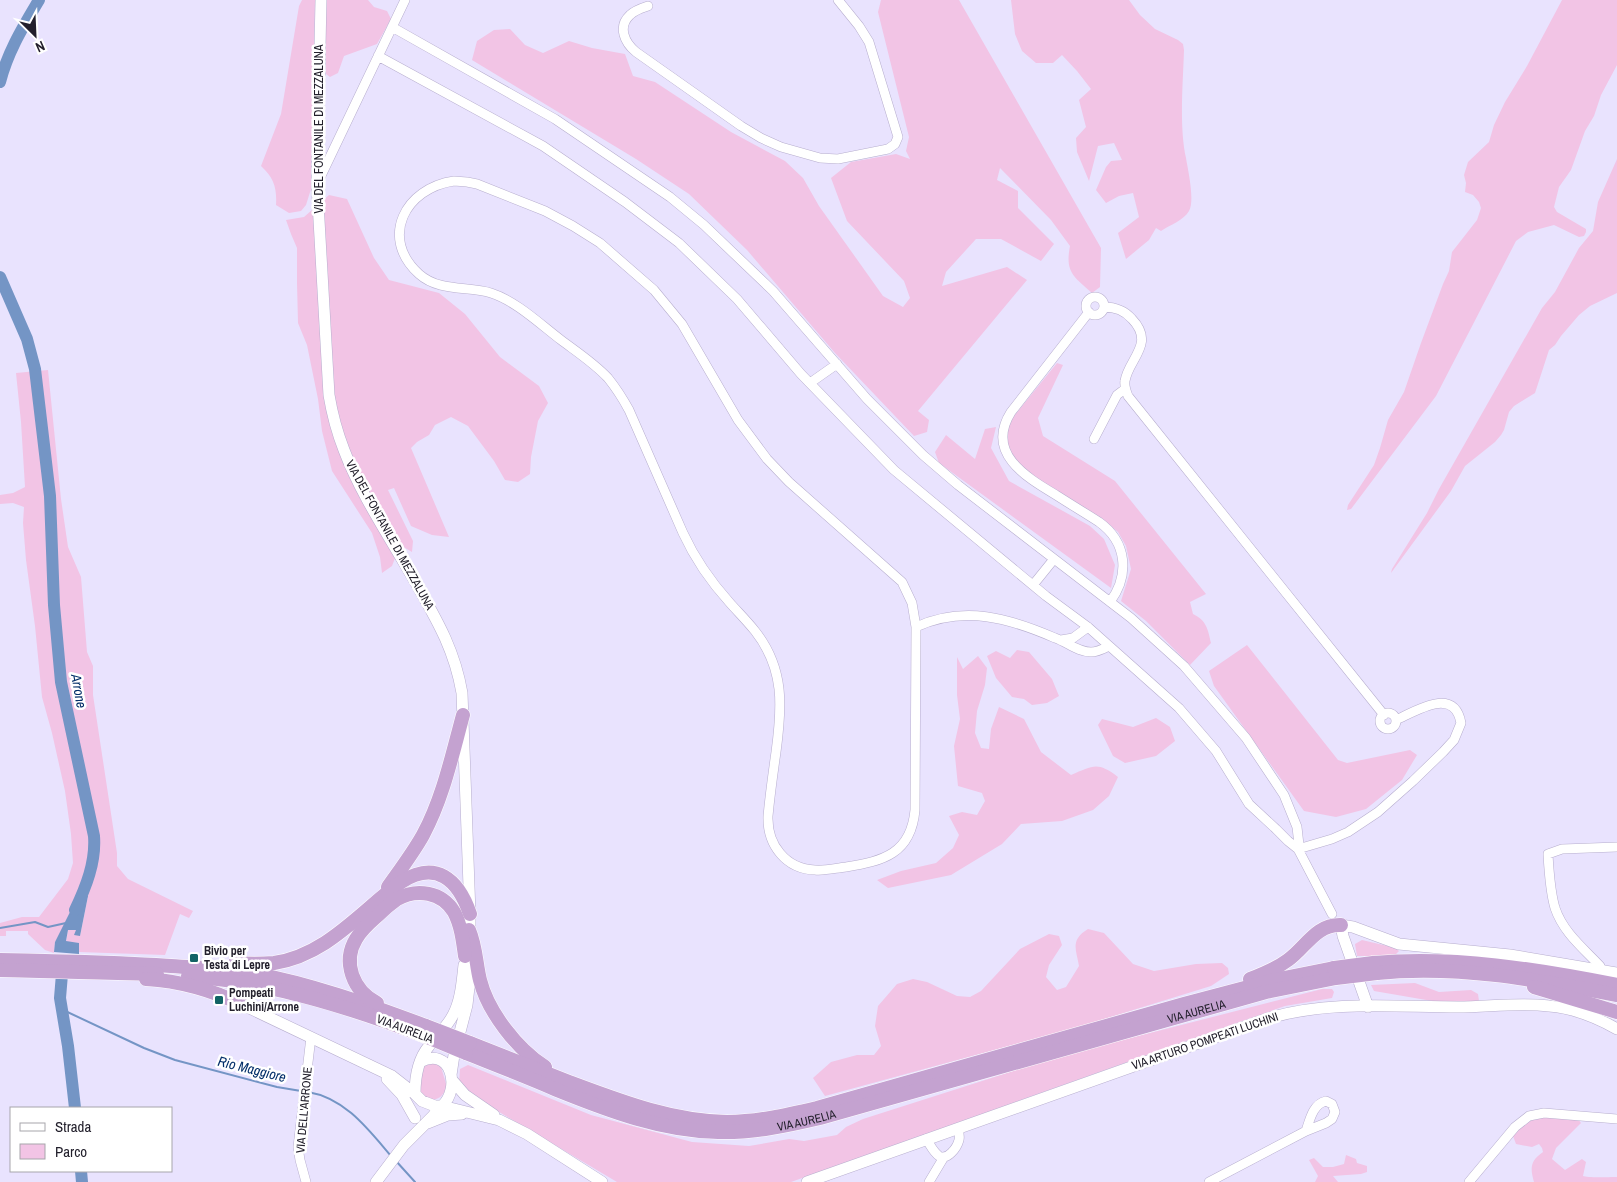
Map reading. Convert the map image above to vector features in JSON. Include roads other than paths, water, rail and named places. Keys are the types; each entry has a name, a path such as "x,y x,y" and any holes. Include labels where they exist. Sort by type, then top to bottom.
{"highway":[{"path":"382,896 424,834 443,789 464,715"},
{"path":"150,964 199,962 255,964 286,960 307,953 330,940 401,882 411,876 424,873 434,872 443,876 457,888 470,914"},
{"path":"422,1028 412,1016 374,1001 358,987 353,977 350,962 352,948 359,934 398,899 413,894 432,894 443,900 454,913 467,951"},
{"path":"1115,1024 1172,1003 1261,975 1286,961 1320,930 1332,925 1337,919"},
{"path":"469,930 485,994 498,1018 516,1042 542,1065 584,1084 592,1090"},
{"name":"VIA AURELIA","path":"0,960 48,966"},
{"name":"VIA AURELIA","path":"468,1048 648,1110 685,1118 728,1122 759,1120 817,1108 1260,984 1428,961 1472,962 1517,967 1617,985"},
{"name":"VIA AURELIA","path":"0,970 48,966 150,964 224,969 286,980 373,1006 592,1104 638,1119 668,1126 701,1131 729,1132 757,1130 820,1118 1335,973"},
{"name":"VIA AURELIA","path":"79,966 104,973 191,976 246,984 422,1028"},
{"name":"VIA AURELIA","path":"1375,968 1486,973 1528,978 1617,995"},
{"path":"1438,970 1526,986 1617,1012"},
{"path":"104,973 115,978 186,984 243,1005"}],"street":[{"name":"VIA DEL FONTANILE DI MEZZALUNA","path":"321,0 317,185 328,395 344,452 447,639 459,678 464,715 470,914 467,951 461,988 454,1014 445,1028 426,1049 420,1062"},
{"path":"317,185 405,0"},
{"path":"648,6 632,13 626,18 623,25 623,33 626,40 636,52 754,134 781,147 811,156 838,159 888,149 895,144 898,137 869,42 838,0"},
{"path":"392,27 556,120 678,203 704,225 773,291 872,404 934,465 1110,602 1184,666 1246,738 1284,795 1297,827 1298,849"},
{"path":"378,56 543,146 642,214 690,254 737,299 810,383 894,470 1033,585 1088,627 1153,684 1192,722 1220,757 1249,804 1298,849 1337,919 1368,1007"},
{"path":"454,181 472,183 560,218 588,235 613,254 654,290 672,310 738,420 774,467 902,582 912,603 916,627 915,810 909,836 897,850 873,862 820,870 804,869 795,865 782,857 775,848 768,830 781,700 778,677 764,644 709,577 692,552 629,410 611,382 590,362 507,300 484,291 436,284 420,275 407,260 399,239 403,217 413,200 422,192 437,184 454,181"},
{"path":"1091,298 1100,298 1104,306 1102,312 1097,315 1089,312 1086,305 1091,298"},
{"path":"1104,306 1116,308 1129,316 1137,324 1141,334 1140,349 1126,377 1125,389 1128,396 1384,715 1392,714 1396,720 1440,702 1448,704 1456,712 1461,723 1454,740 1443,752 1413,782 1378,812 1340,836 1298,849"},
{"path":"1089,312 1011,412 1005,424 1004,442 1009,458 1020,472 1099,522 1114,537 1120,551 1124,572 1115,596 1110,602"},
{"path":"810,383 837,364"},
{"path":"1094,439 1117,395 1125,389"},
{"path":"1033,585 1054,559"},
{"path":"916,627 945,617 981,616 1022,625 1061,640 1078,649 1090,652 1109,646"},
{"path":"1061,640 1073,638 1088,627"},
{"path":"1601,970 1600,966 1572,937 1562,922 1551,890 1548,854 1562,849 1617,847"},
{"path":"1337,919 1382,939 1399,944 1510,955 1617,973"},
{"name":"VIA DEL FONTANILE DI MEZZALUNA","path":"452,1077 454,1055 467,1005 471,956 467,951"},
{"path":"243,1005 396,1079 427,1104 499,1120 527,1134 602,1182"},
{"name":"VIA ARTURO POMPEATI LUCHINI","path":"807,1182 1278,1015 1309,1009 1551,1006 1586,1014 1617,1029"},
{"name":"VIA DELL'ARRONE","path":"306,1182 298,1152 311,1037"},
{"path":"419,1121 416,1078 420,1062 428,1058 440,1060 446,1065 462,1093 492,1113 499,1120"},
{"path":"376,1069 400,1092 419,1121"},
{"path":"376,1182 419,1121 440,1106 450,1095 452,1077"},
{"path":"1469,1182 1510,1133 1529,1116 1544,1113 1617,1118"},
{"path":"419,1121 452,1114 477,1114"},
{"path":"929,1182 944,1157 953,1151 958,1144 960,1137 958,1128"},
{"path":"1209,1182 1306,1131"},
{"path":"926,1139 936,1153 944,1157"}],"water":[{"path":"79,894 88,896 80,936 74,935 76,930 68,930 66,941 79,943 79,954 54,952 55,942"}],"waterway":[{"name":"Arrone","path":"0,82 12,50 39,0"},
{"name":"Arrone","path":"0,277 27,339 35,369 50,496 54,605 61,682 94,836 89,874 75,910"},
{"path":"0,928 35,922 48,927 66,923"},
{"name":"Arrone","path":"63,962 60,998 75,1107"},
{"name":"Rio Maggiore","path":"61,1009 144,1048 175,1060 277,1087 301,1091"},
{"name":"Rio Maggiore","path":"308,1092 321,1095 333,1101 355,1116 391,1156"},
{"name":"Rio Maggiore","path":"396,1161 415,1182"},
{"name":"Arrone","path":"81,1172 82,1182"}],"place":[{"name":"Bivio per Testa di Lepre","path":"194,958"},
{"name":"Pompeati Luchini/Arrone","path":"219,1000"}]}
